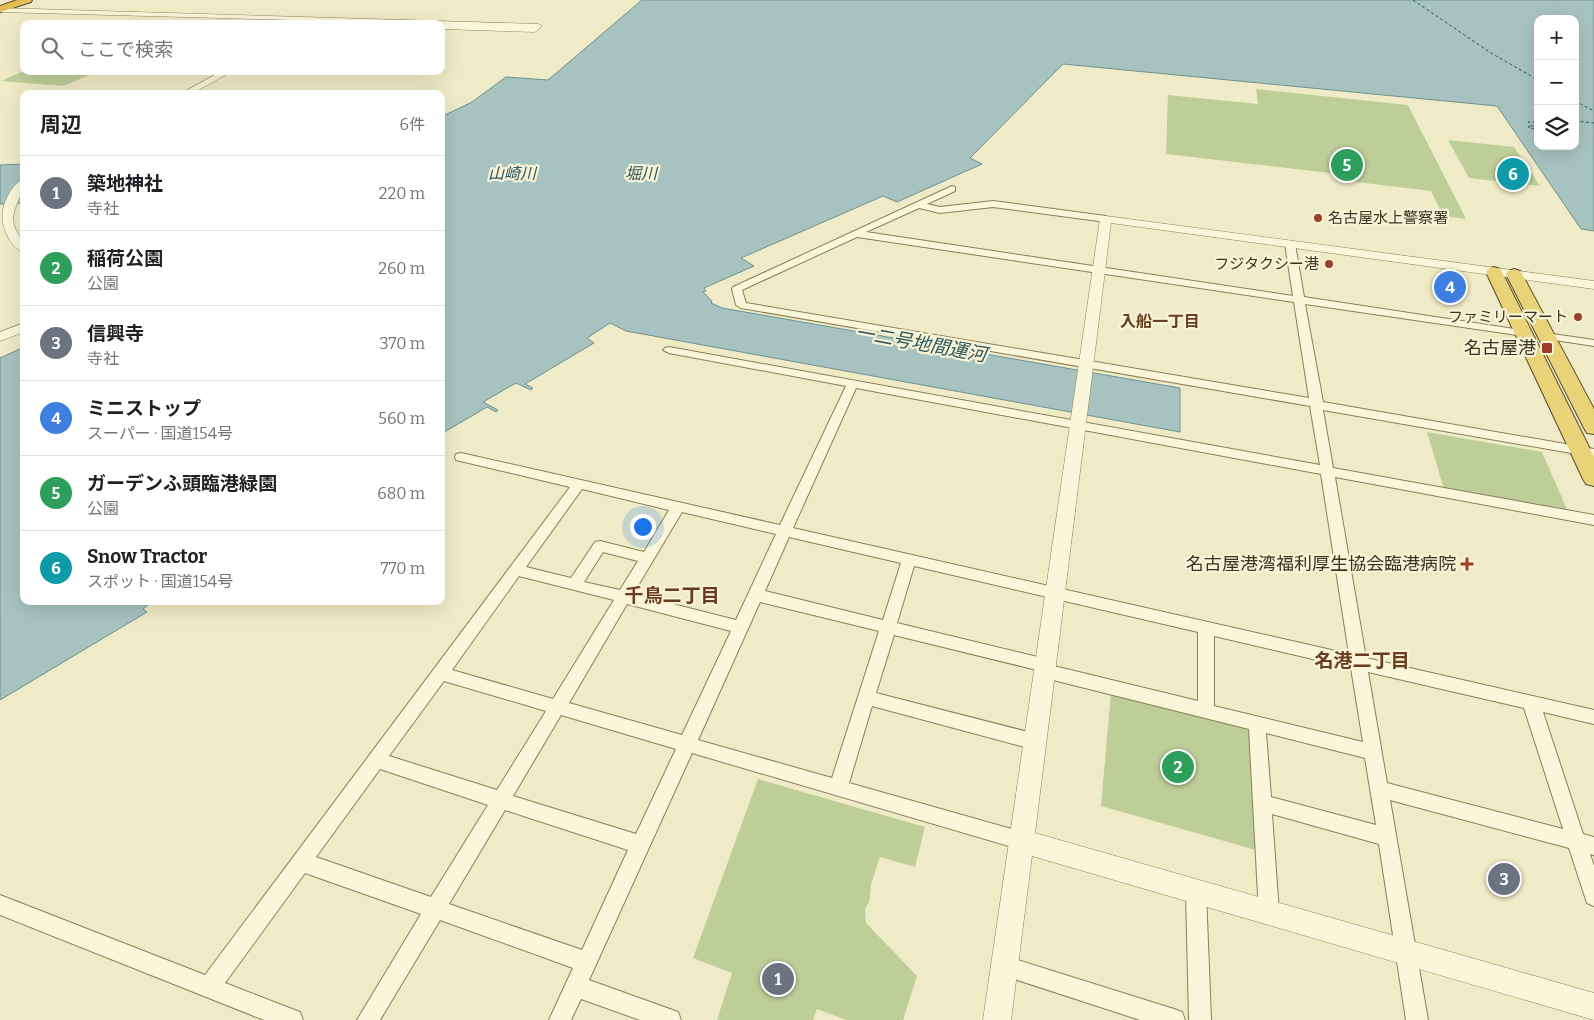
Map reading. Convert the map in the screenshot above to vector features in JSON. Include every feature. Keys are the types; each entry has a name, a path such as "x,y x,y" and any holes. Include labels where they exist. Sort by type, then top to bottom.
{"highway":[{"path":"0,10 21,0"},
{"path":"0,10 28,0"},
{"path":"1494,272 1587,452 1594,479"},
{"path":"1514,274 1594,428"}],"street":[{"path":"0,10 269,20"},
{"path":"445,24 538,26 535,30 445,27"},
{"path":"192,90 221,75"},
{"path":"20,187 3,211 4,230 13,242 20,246"},
{"path":"952,189 737,289 740,304 1587,452"},
{"path":"919,205 940,210 993,204 1594,285"},
{"path":"997,1020 1080,423 1106,219"},
{"path":"858,234 1099,271 1524,332"},
{"path":"1290,244 1416,1020"},
{"path":"0,337 20,329"},
{"path":"1546,336 1594,343"},
{"path":"669,350 852,385 1080,423 1594,520"},
{"path":"560,1020 852,385"},
{"path":"461,457 1594,717"},
{"path":"210,986 578,484"},
{"path":"368,1020 678,507"},
{"path":"574,585 600,546 647,558"},
{"path":"838,788 909,560"},
{"path":"516,570 741,627"},
{"path":"756,595 888,627 1206,711 1373,752"},
{"path":"1206,629 1206,711"},
{"path":"440,673 1594,1007"},
{"path":"866,697 1036,742"},
{"path":"1530,703 1585,844 1594,896"},
{"path":"1257,724 1269,913"},
{"path":"376,760 640,845"},
{"path":"1379,790 1585,844"},
{"path":"1262,803 1387,837"},
{"path":"302,862 587,962"},
{"path":"1196,892 1200,1020"},
{"path":"0,904 292,1020"},
{"path":"1005,966 1174,1020"},
{"path":"575,986 670,1020"}],"green space":[{"path":"20,73 20,75 89,75 64,86 1,81"},
{"path":"1256,89 1408,105 1466,219 1443,216 1431,191 1349,181 1347,175 1166,154 1168,95 1258,104"},
{"path":"1448,140 1514,147 1540,186 1469,178"},
{"path":"1427,432 1542,452 1568,512 1444,489"},
{"path":"1111,693 1250,729 1256,850 1101,806"},
{"path":"758,779 925,827 915,867 880,857 871,884 869,902 865,909 866,923 917,976 903,1020 846,1020 817,1009 813,1020 717,1020 732,973 693,958"}],"water":[{"name":"堀川","path":"642,0 1594,0 1594,231 1581,229 1497,106 1063,64 970,158 982,164 897,202 883,196 741,258 754,266 704,288 706,291 703,292 712,301 711,303 722,308 1180,388 1180,432 626,331 610,323 587,338 594,343 525,384 533,388 531,390 516,383 483,402 498,410 496,412 487,407 445,432 445,115 472,102 506,77 548,80"},
{"path":"20,164 20,203 0,204 0,165"},
{"path":"20,349 20,605 148,605 143,609 147,612 0,700 0,358"}],"ferry route":[{"path":"1413,0 1491,53 1534,78"},
{"path":"1579,103 1594,111"},
{"path":"1579,121 1594,123"},
{"path":"1532,126 1528,122 1534,122"},
{"path":"1532,126 1528,127 1534,129"}],"place":[{"name":"ガーデンふ頭臨港緑園","path":"1347,165"},
{"name":"Snow Tractor","path":"1513,174"},
{"name":"名古屋水上警察署","path":"1318,218"},
{"name":"フジタクシー港","path":"1329,264"},
{"name":"ミニストップ","path":"1450,287"},
{"name":"ファミリーマート","path":"1578,317"},
{"name":"名古屋港","path":"1547,348"},
{"name":"名古屋港湾福利厚生協会臨港病院","path":"1467,564"},
{"name":"稲荷公園","path":"1178,767"},
{"name":"信興寺","path":"1504,879"},
{"name":"築地神社","path":"778,979"}],"district":[{"name":"入船一丁目","path":"1160,321"},
{"name":"千鳥二丁目","path":"672,595"},
{"name":"名港二丁目","path":"1362,660"}],"water label":[{"name":"山崎川","path":"512,173"},
{"name":"一二号地間運河","path":"921,343"}]}
